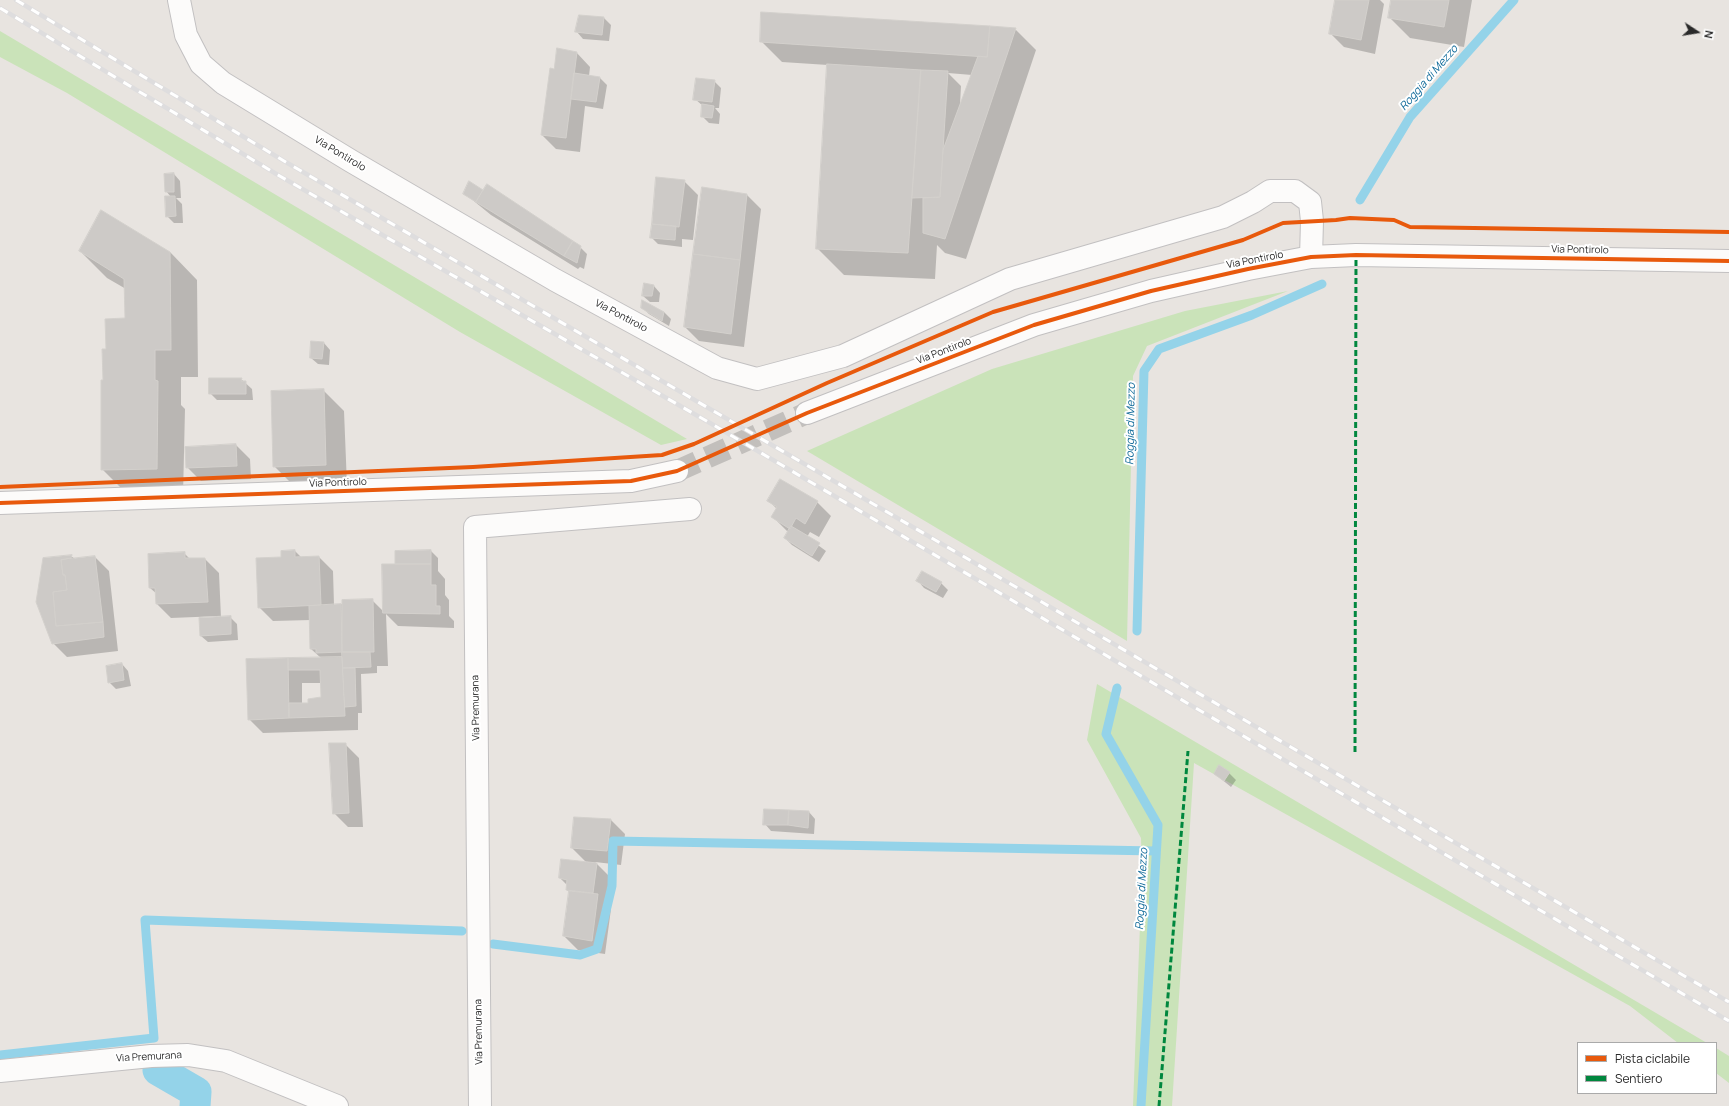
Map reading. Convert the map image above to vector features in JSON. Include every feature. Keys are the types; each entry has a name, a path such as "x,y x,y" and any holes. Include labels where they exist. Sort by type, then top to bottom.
{"street":[{"name":"Via Pontirolo","path":"179,0 186,35 201,64 223,83 351,161 554,280 717,368 757,379 843,356 1010,279 1223,217 1253,202 1270,191 1295,191 1310,202 1312,222 1311,257"},
{"name":"Via Pontirolo","path":"807,413 1034,325 1151,291 1248,268 1311,257 1356,255 1729,261"},
{"name":"Via Pontirolo","path":"0,503 631,481 676,471"},
{"name":"Via Premurana","path":"480,1106 475,528 690,508"},
{"name":"Via Premurana","path":"0,1071 151,1056 188,1055 226,1061 337,1106"}],"green space":[{"path":"0,31 687,439 661,445 460,332 67,93 0,57"},
{"path":"1288,291 1147,346 1133,376 1127,641 807,451 992,369 1185,311"},
{"path":"1097,684 1705,1042 1677,1042 1630,1006 1194,763 1172,1106 1133,1106 1142,873 1141,838 1087,740"},
{"path":"1717,1049 1729,1056 1729,1083 1717,1074"}],"building":[{"path":"1335,0 1369,0 1361,40 1329,34"},
{"path":"1391,0 1449,0 1444,27 1388,18"},
{"path":"761,12 990,26 987,57 760,42"},
{"path":"579,15 604,17 602,35 575,32"},
{"path":"990,26 1016,28 945,239 923,233 923,198 940,197 943,150 978,56 987,57"},
{"path":"557,48 577,52 566,138 541,135 550,68 554,69"},
{"path":"827,64 921,70 908,253 816,249"},
{"path":"921,70 948,71 940,197 912,198"},
{"path":"574,73 600,77 596,102 571,99"},
{"path":"696,78 715,80 712,102 693,100"},
{"path":"702,104 714,106 712,118 701,117"},
{"path":"174,173 174,192 165,192 164,174"},
{"path":"656,177 685,180 679,227 652,224"},
{"path":"469,181 483,190 476,202 463,194"},
{"path":"487,184 573,241 564,256 476,202"},
{"path":"702,187 747,194 740,260 693,254"},
{"path":"165,196 175,196 176,216 166,217"},
{"path":"101,210 170,252 171,350 155,350 155,380 158,381 157,469 101,470 101,380 103,380 102,349 106,349 105,319 125,318 124,279 79,251"},
{"path":"652,224 676,226 675,240 650,238"},
{"path":"573,241 581,246 577,263 564,256"},
{"path":"693,254 740,260 731,334 684,327"},
{"path":"644,283 654,285 652,296 642,296"},
{"path":"642,300 664,312 662,321 641,308"},
{"path":"311,341 324,342 322,359 310,358"},
{"path":"209,378 242,378 241,381 246,381 246,394 209,394"},
{"path":"324,389 326,465 273,467 271,391"},
{"path":"236,444 237,466 186,468 185,447"},
{"path":"780,479 818,501 805,524 796,518 790,529 771,517 777,507 767,501"},
{"path":"791,526 820,543 812,556 784,538"},
{"path":"295,550 295,557 319,556 321,605 258,608 256,558 281,557 281,551"},
{"path":"431,550 431,564 395,564 395,551"},
{"path":"185,552 185,558 205,558 208,602 156,604 155,588 149,588 148,554"},
{"path":"72,555 71,558 61,560 67,590 53,592 56,626 103,622 104,637 52,644 36,602 43,558"},
{"path":"95,556 103,622 56,626 53,592 67,590 61,560"},
{"path":"382,564 431,564 431,585 436,585 436,606 440,606 440,614 383,613"},
{"path":"922,571 942,582 936,592 916,581"},
{"path":"373,599 374,652 342,652 342,600"},
{"path":"341,604 342,652 316,653 316,649 310,649 309,606"},
{"path":"231,616 231,634 200,636 199,618"},
{"path":"342,652 370,652 371,667 343,668"},
{"path":"342,657 345,716 289,718 289,703 308,703 308,699 321,697 320,670 288,670 288,658"},
{"path":"288,658 289,718 248,720 246,659"},
{"path":"122,663 124,680 108,683 106,666"},
{"path":"343,668 355,668 356,706 345,707"},
{"path":"329,743 346,743 349,813 333,814"},
{"path":"1219,765 1230,772 1224,781 1214,774"},
{"path":"764,809 789,810 788,825 763,825"},
{"path":"789,810 809,811 808,828 788,825"},
{"path":"574,817 611,819 607,851 571,848"},
{"path":"561,859 597,863 593,893 566,890 567,880 559,878"},
{"path":"569,891 598,894 592,941 563,936"}],"waterway":[{"name":"Roggia di Mezzo","path":"1360,200 1410,117 1514,0"},
{"name":"Roggia di Mezzo","path":"1137,631 1144,371 1159,349 1252,315 1322,284"},
{"name":"Roggia di Mezzo","path":"1117,688 1106,734 1158,825 1141,1106"},
{"path":"493,944 580,955 597,949 612,886 613,841 1156,851"},
{"path":"0,1055 154,1038 145,920 462,931"},
{"path":"158,1070 196,1092 195,1106"}],"tunnel":[{"path":"677,471 807,413"}],"railway":[{"path":"16,0 284,161 1729,1002"},
{"path":"0,8 278,175 710,423 1729,1021"}],"marked path":[{"path":"1355,752 1356,255"},
{"path":"1159,1106 1188,751"}],"cycle path":[{"path":"0,487 473,467 662,455 694,444 827,383 993,312 1243,240 1283,223 1350,218 1394,220 1410,227 1729,232"},
{"path":"0,503 631,481 677,471 807,413 1034,325 1151,291 1248,269 1311,257 1356,255 1729,261"}]}
